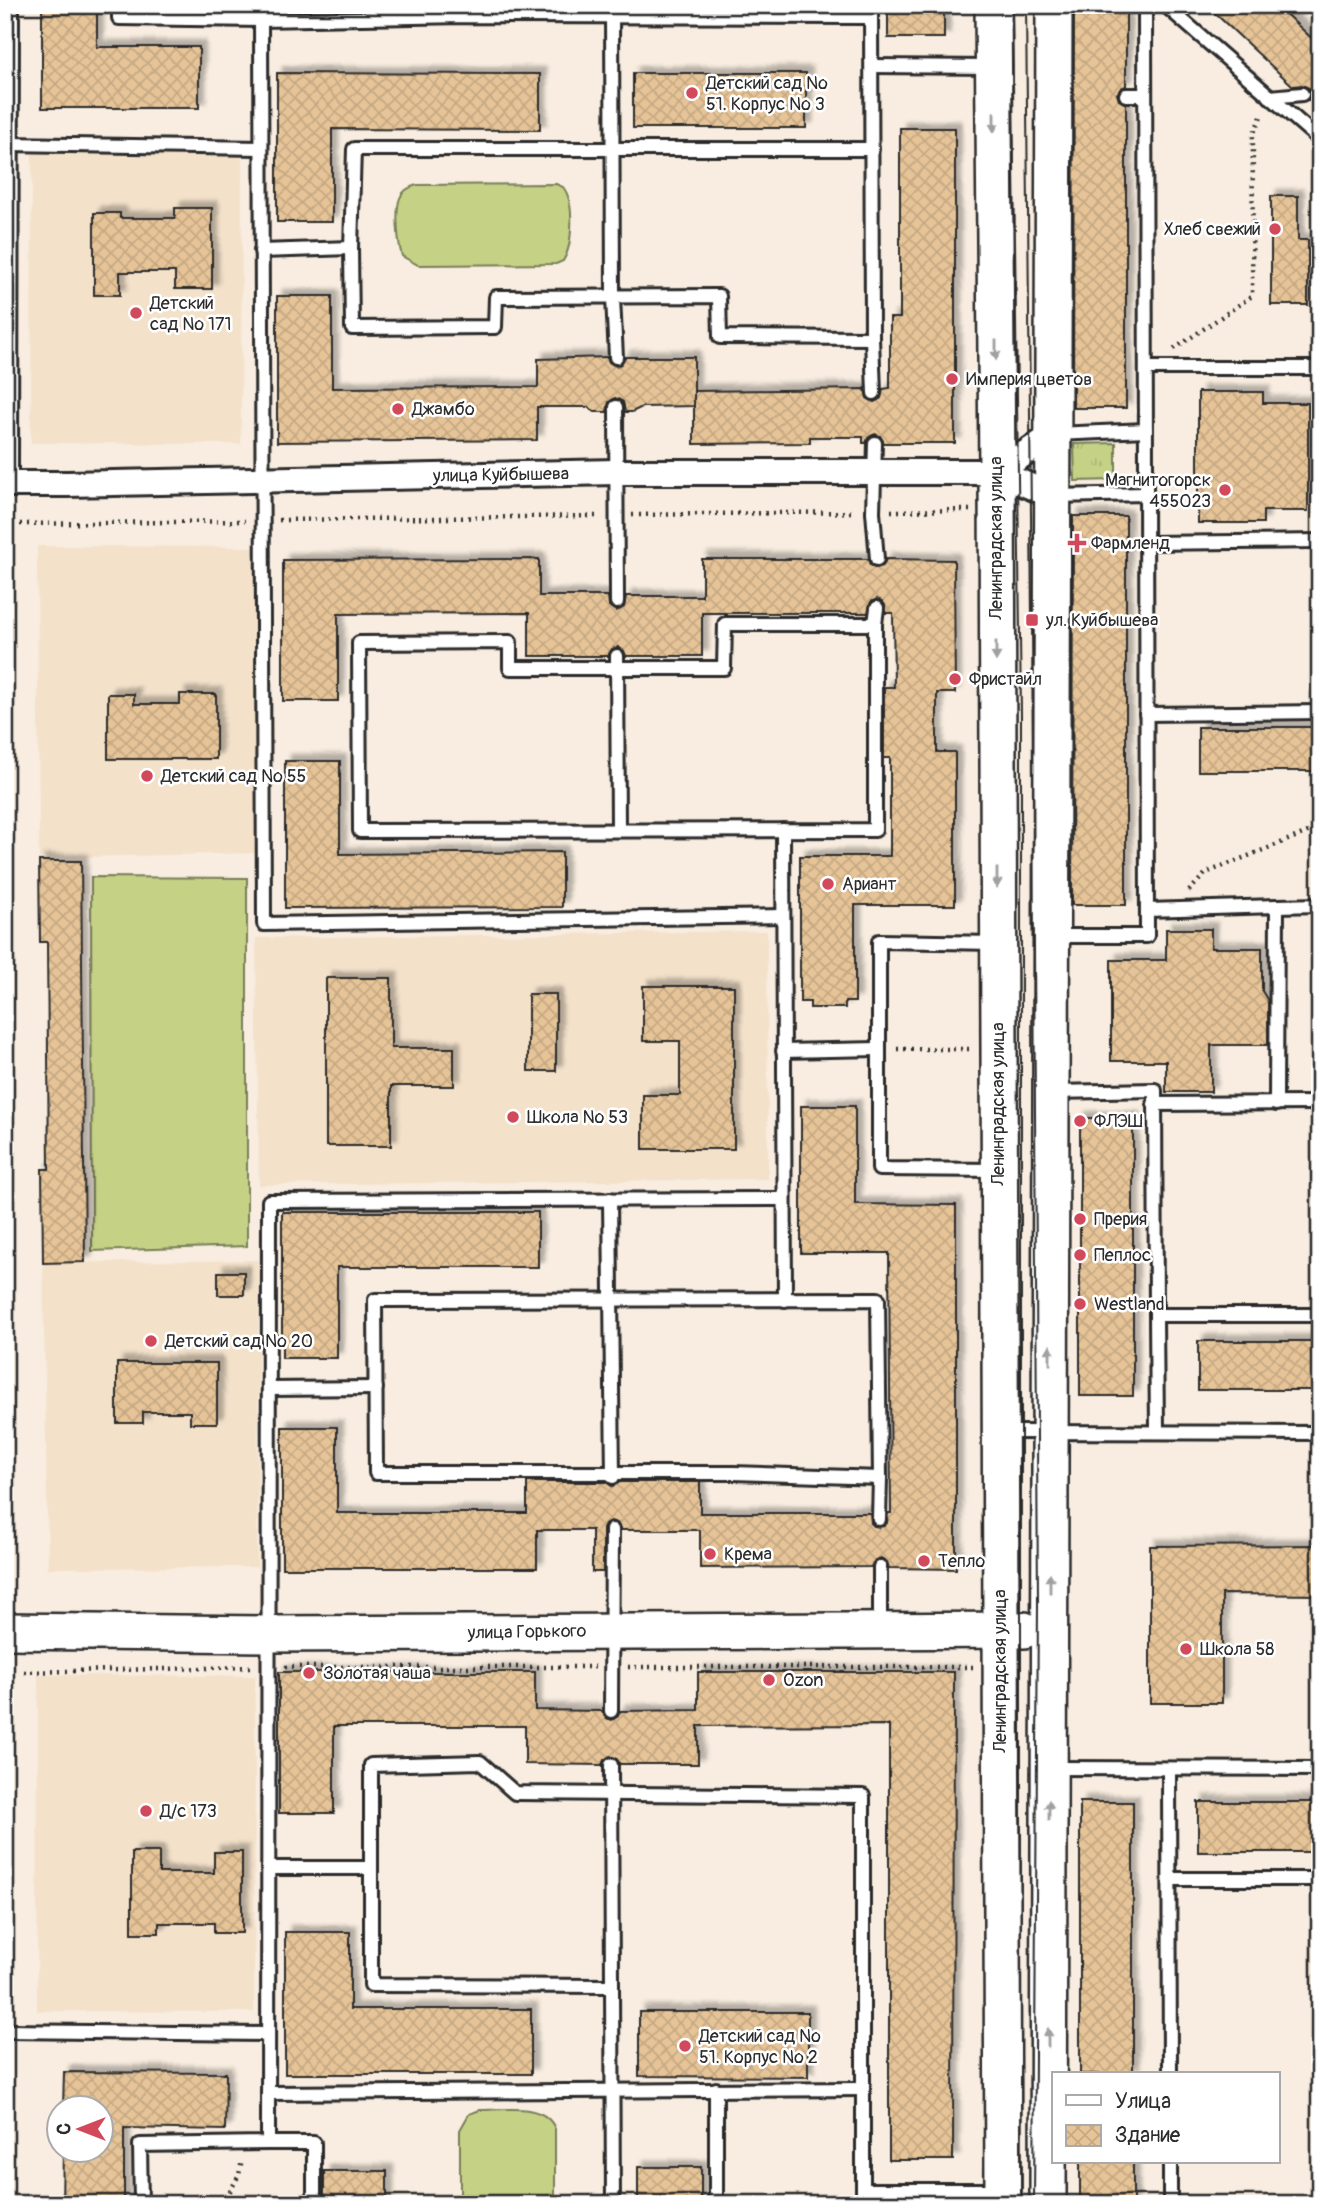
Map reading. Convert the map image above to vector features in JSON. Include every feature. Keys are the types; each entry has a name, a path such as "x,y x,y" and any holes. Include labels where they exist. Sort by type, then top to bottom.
{"main road":[{"name":"Ленинградская улица","path":"993,5 1003,2197"},
{"path":"1048,2204 1051,2101 1049,1630 1052,435 1060,95 1054,5"},
{"name":"улица Горького","path":"5,1631 268,1651 611,1631 1049,1630"}],"street":[{"path":"5,475 6,5"},
{"path":"997,472 1052,435"},
{"name":"улица Куйбышева","path":"5,484 616,472 997,472 1052,496"}],"lane":[{"path":"119,5 119,18 261,20 464,11 871,11 874,394"},
{"path":"1051,936 1147,936 1145,5"},
{"path":"1165,5 1320,140"},
{"path":"612,11 613,298 616,357"},
{"path":"261,20 264,924 783,916"},
{"path":"872,66 994,67"},
{"path":"1270,97 1302,94"},
{"path":"1126,95 1145,95"},
{"path":"6,144 261,148"},
{"path":"872,149 354,149 351,248 352,328 495,327 496,297 719,296 720,337 872,338"},
{"path":"261,251 351,248"},
{"path":"1146,368 1320,368"},
{"path":"616,407 617,602"},
{"path":"1052,435 1146,430"},
{"path":"875,443 873,512 877,559"},
{"path":"1052,496 1146,494"},
{"path":"1146,543 1320,541"},
{"path":"875,624 725,624 724,668 617,662 510,668 510,642 359,643 360,831 875,830 877,608"},
{"path":"617,662 618,829"},
{"path":"1146,713 1320,712"},
{"path":"783,830 785,1300"},
{"path":"1147,910 1320,905"},
{"path":"1276,1104 1277,906"},
{"path":"998,943 879,942 878,1049 879,1169 999,1170"},
{"path":"783,1051 878,1049"},
{"path":"1051,1092 1155,1090 1157,1432"},
{"path":"1154,1104 1320,1103"},
{"path":"610,1199 613,1475"},
{"path":"268,2143 269,1201 784,1199"},
{"path":"879,1519 880,1478 878,1299 375,1300 376,1473 733,1473 880,1478"},
{"path":"1156,1315 1320,1315"},
{"path":"269,1389 376,1388"},
{"path":"1000,1432 1320,1433"},
{"path":"611,1711 612,1530"},
{"path":"880,1567 880,1630"},
{"path":"611,1986 370,1985 371,1765 480,1762 515,1793 863,1796 863,2197 1003,2197"},
{"path":"611,1765 613,2204"},
{"path":"1049,1768 1320,1769"},
{"path":"1169,1769 1170,2072"},
{"path":"268,1868 370,1868"},
{"path":"1170,1879 1320,1879"},
{"path":"5,2031 268,2034"},
{"path":"716,2089 716,2204"},
{"path":"268,2093 863,2089"},
{"path":"141,2204 140,2145 314,2143 314,2204"},
{"path":"1170,2164 1170,2204"}],"path":[{"path":"1146,368 1252,296 1253,135"},
{"path":"20,524 996,510"},
{"path":"1172,909 1206,873 1320,827"},
{"path":"24,1672 268,1651 611,1667 974,1667"},
{"path":"223,2204 239,2175 246,2143"}],"shaded area":[{"name":"Детский сад № 171","path":"32,153 242,154 241,444 31,443"},
{"name":"Детский сад № 55","path":"37,546 254,547 255,853 39,858"},
{"name":"Школа № 53","path":"767,931 768,1179 259,1185 256,938"},
{"name":"Детский сад № 20","path":"259,1260 257,1567 48,1568 43,1263"},
{"name":"Д/с 173","path":"38,1675 255,1676 254,2012 37,2011"}],"green space":[{"path":"556,184 563,187 567,194 571,213 569,245 563,261 556,264 418,265 402,256 398,235 398,204 401,195 409,188 417,185"},
{"path":"1116,443 1116,480 1075,481 1074,444"},
{"path":"91,877 247,878 247,1246 92,1251"},
{"path":"523,2109 550,2120 555,2129 555,2204 460,2204 460,2130 469,2114 480,2110"}],"building":[{"path":"42,5 97,5 97,47 199,47 199,108 42,108"},
{"path":"888,5 944,5 944,38 888,38"},
{"path":"1074,5 1126,5 1126,86 1117,94 1119,100 1126,104 1126,408 1073,408"},
{"path":"1206,5 1276,5 1320,46 1320,109 1308,100 1311,94 1309,88 1302,85 1293,86"},
{"path":"277,73 540,74 540,130 332,129 332,222 277,222"},
{"path":"633,73 806,73 806,128 633,128"},
{"path":"900,128 955,128 955,443 884,443 880,436 875,434 868,438 866,443 863,443 863,437 810,437 810,443 694,444 694,391 865,389 867,398 874,402 881,398 883,389 890,388 890,318 900,318"},
{"path":"1271,196 1298,196 1298,240 1308,240 1308,305 1271,305"},
{"path":"175,208 212,208 212,289 175,289 175,272 120,272 120,295 94,295 94,213 120,213 120,218 175,218"},
{"path":"277,296 332,296 332,388 538,387 538,359 607,357 609,362 616,366 621,364 625,357 694,357 694,406 642,407 625,412 623,402 615,398 609,402 607,412 595,412 588,407 537,407 537,440 277,442"},
{"path":"1198,392 1263,392 1263,403 1308,403 1308,511 1263,511 1263,523 1198,523"},
{"path":"1073,516 1126,516 1126,905 1072,905"},
{"path":"539,559 539,596 608,596 609,606 616,611 624,607 626,596 702,596 702,559 868,559 870,565 877,568 883,566 886,559 954,560 955,693 937,693 937,752 955,752 955,905 855,905 855,1002 845,1002 845,1008 810,1008 810,1002 800,1002 800,856 890,856 890,758 884,758 884,687 894,687 893,613 885,613 882,601 877,599 871,602 868,613 702,613 702,656 626,656 618,647 612,649 608,656 529,656 529,613 338,614 338,701 283,701 283,560"},
{"path":"108,694 134,694 134,704 180,704 180,694 216,694 216,759 108,759"},
{"path":"1198,727 1320,727 1320,771 1198,771"},
{"path":"285,761 340,761 340,854 562,852 562,907 285,908"},
{"path":"39,861 81,861 85,1262 43,1263 42,1169 49,1169 47,942 40,942"},
{"path":"1166,929 1211,929 1211,948 1262,948 1262,991 1268,1001 1268,1045 1211,1045 1211,1092 1166,1092 1166,1061 1111,1061 1111,960 1166,960"},
{"path":"326,978 391,978 391,1048 454,1048 454,1086 391,1086 391,1146 326,1146"},
{"path":"643,986 734,986 734,1149 643,1149 643,1095 680,1095 680,1041 643,1041"},
{"path":"528,994 556,994 556,1071 528,1071"},
{"path":"801,1106 855,1106 855,1204 956,1205 956,1569 889,1568 887,1562 881,1558 875,1560 871,1567 700,1568 700,1530 621,1530 617,1523 611,1521 603,1529 603,1572 592,1572 592,1530 537,1530 537,1568 282,1568 282,1427 337,1427 337,1513 527,1513 527,1482 606,1482 612,1486 620,1482 700,1482 700,1513 870,1513 874,1526 884,1526 888,1513 891,1513 889,1253 801,1253"},
{"path":"1080,1118 1133,1118 1133,1396 1080,1396"},
{"path":"282,1212 538,1212 538,1267 337,1267 337,1358 282,1358"},
{"path":"218,1272 244,1272 244,1295 218,1295"},
{"path":"1198,1341 1320,1341 1320,1390 1198,1390"},
{"path":"117,1363 217,1363 217,1423 190,1423 190,1412 143,1412 143,1423 117,1423"},
{"name":"Школа 58","path":"1320,1545 1320,1595 1222,1594 1222,1703 1150,1703 1150,1546"},
{"path":"279,1672 535,1672 535,1710 602,1711 606,1718 612,1720 620,1711 698,1710 698,1672 954,1672 953,2160 889,2160 889,1725 698,1726 698,1764 620,1764 616,1758 610,1756 602,1765 525,1764 525,1726 334,1726 334,1813 279,1813"},
{"path":"1080,1802 1133,1802 1133,2072 1080,2072"},
{"path":"1198,1802 1320,1802 1320,1852 1198,1852"},
{"name":"Д/с 173","path":"132,1852 159,1852 159,1873 214,1873 214,1852 242,1852 242,1933 214,1933 214,1923 159,1923 159,1933 132,1933"},
{"path":"285,1932 350,1932 350,2009 531,2009 531,2074 285,2074"},
{"path":"639,2012 808,2012 808,2077 639,2076"},
{"path":"64,2072 226,2073 225,2130 124,2128 124,2204 62,2204 63,2164 116,2164 116,2094 63,2094"},
{"path":"1080,2164 1133,2164 1133,2204 1080,2204"},
{"path":"638,2167 701,2167 701,2204 638,2204"},
{"path":"324,2171 387,2171 387,2204 324,2204"}],"tram line":[{"path":"1012,5 1021,714 1021,2204"},
{"path":"1026,5 1038,1604 1034,2204"}],"place":[{"name":"Детский сад № 51. Корпус № 3","path":"692,93"},
{"name":"Хлеб свежий","path":"1275,229"},
{"name":"Детский сад № 171","path":"136,313"},
{"name":"Империя цветов","path":"952,379"},
{"name":"Джамбо","path":"398,409"},
{"name":"Магнитогорск 455023","path":"1225,490"},
{"name":"Фармленд","path":"1077,543"},
{"name":"ул. Куйбышева","path":"1032,620"},
{"name":"Фристайл","path":"955,679"},
{"name":"Детский сад № 55","path":"147,776"},
{"name":"Ариант","path":"828,884"},
{"name":"Школа № 53","path":"513,1117"},
{"name":"ФЛЭШ","path":"1080,1121"},
{"name":"Прерия","path":"1080,1219"},
{"name":"Пеплос","path":"1080,1255"},
{"name":"Westland","path":"1080,1304"},
{"name":"Детский сад № 20","path":"151,1341"},
{"name":"Крема","path":"710,1554"},
{"name":"Тепло","path":"924,1561"},
{"name":"Школа 58","path":"1186,1649"},
{"name":"Золотая чаша","path":"309,1673"},
{"name":"Ozon","path":"769,1680"},
{"name":"Д/с 173","path":"146,1811"},
{"name":"Детский сад № 51. Корпус № 2","path":"685,2046"}]}
